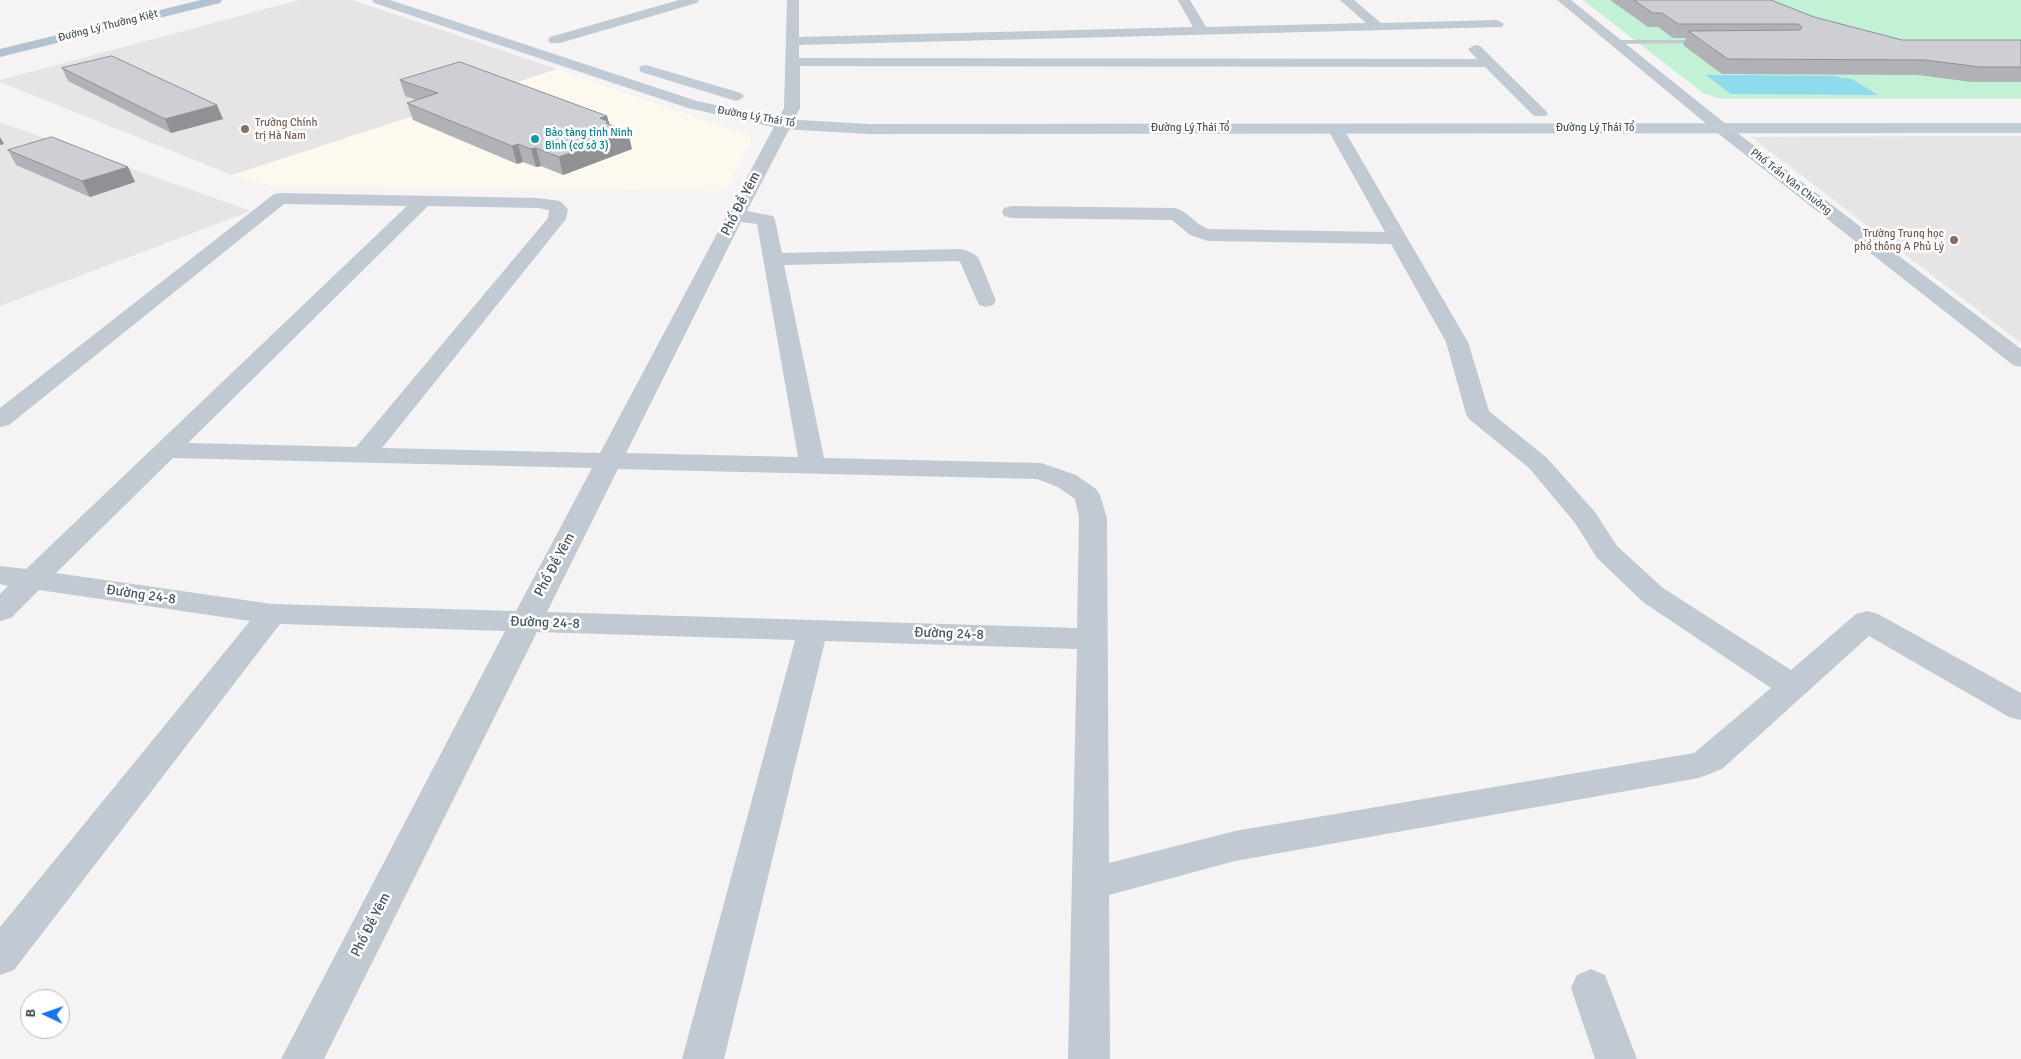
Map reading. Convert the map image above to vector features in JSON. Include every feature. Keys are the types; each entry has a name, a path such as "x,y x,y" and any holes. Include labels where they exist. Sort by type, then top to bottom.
{"main road":[{"name":"Đường Lý Thường Kiệt","path":"0,53 216,0"},
{"name":"Đường Lý Thái Tổ","path":"378,0 693,105 783,112 868,128 1335,118 1722,120 2021,128"},
{"path":"550,38 583,49"},
{"name":"Đường Lý Thái Tổ","path":"629,64 722,94 748,99"},
{"name":"Đường Lý Thái Tổ","path":"783,112 812,110"},
{"name":"Đường Lý Thái Tổ","path":"1520,113 1559,113"},
{"path":"1683,113 1702,113"},
{"path":"1912,113 1941,113"}],"street":[{"path":"550,38 693,0"},
{"path":"783,112 792,62 793,0"},
{"path":"1184,0 1202,32"},
{"path":"1346,0 1378,27"},
{"name":"Phố Trần Văn Chuông","path":"1563,0 1612,42 1702,113 1722,120 2021,360"},
{"path":"793,41 1497,24"},
{"path":"1451,26 1540,113"},
{"path":"792,62 1489,63"},
{"name":"Phố Đề Yêm","path":"302,1059 735,215 783,112"},
{"path":"1335,118 1398,238 1457,342 1478,414 1538,463 1570,499 1608,552 1652,595 1792,686"},
{"path":"0,420 280,198 538,203 554,205 559,209 557,219 362,456"},
{"path":"0,611 423,201"},
{"path":"1011,212 1176,214 1183,217 1190,228 1198,234 1208,235 1398,238"},
{"path":"735,215 766,220 814,467"},
{"path":"774,258 961,255 969,259 986,301"},
{"path":"164,450 1041,472 1067,481 1087,495 1093,518 1089,1059"},
{"name":"Đường 24-8","path":"0,575 272,614 1092,639"},
{"path":"0,957 272,614"},
{"path":"1090,884 1235,846 1699,765 1710,760 1867,621 2021,708"},
{"path":"703,1059 813,630"},
{"path":"1591,988 1616,1059"}],"lane":[{"path":"1612,42 1712,42"}],"shaded area":[{"name":"Trường Chính trị Hà Nam","path":"299,0 352,0 557,69 232,175 0,82 0,80"},
{"path":"557,69 750,136 751,142 725,191 271,186 232,175"},
{"path":"0,122 251,211 0,306"},
{"name":"Trường Trung học phổ thông A Phủ Lý","path":"2021,136 2021,343 1751,137"}],"green space":[{"path":"1583,0 2021,0 2021,99 1721,99 1703,93"}],"water":[{"path":"1706,75 1837,76 1852,79 1878,95 1731,94"}],"building":[{"path":"1634,0 1771,0 1814,17 1902,40 2021,40 2021,67 1980,67 1925,60 1728,59 1688,31 1800,30 1802,27 1798,24 1678,24 1662,13 1653,13"},
{"path":"112,56 217,105 165,119 62,68"},
{"path":"460,62 607,116 600,118 609,122 606,123 628,132 559,157 536,148 531,149 518,144 512,146 407,103 438,93 400,80"},
{"path":"52,137 128,167 82,181 8,150"}],"place":[{"name":"Trường Chính trị Hà Nam","path":"245,129"},
{"name":"Bảo tàng tỉnh Ninh Bình (cơ sở 3)","path":"535,139"},
{"name":"Trường Trung học phổ thông A Phủ Lý","path":"1954,240"}]}
